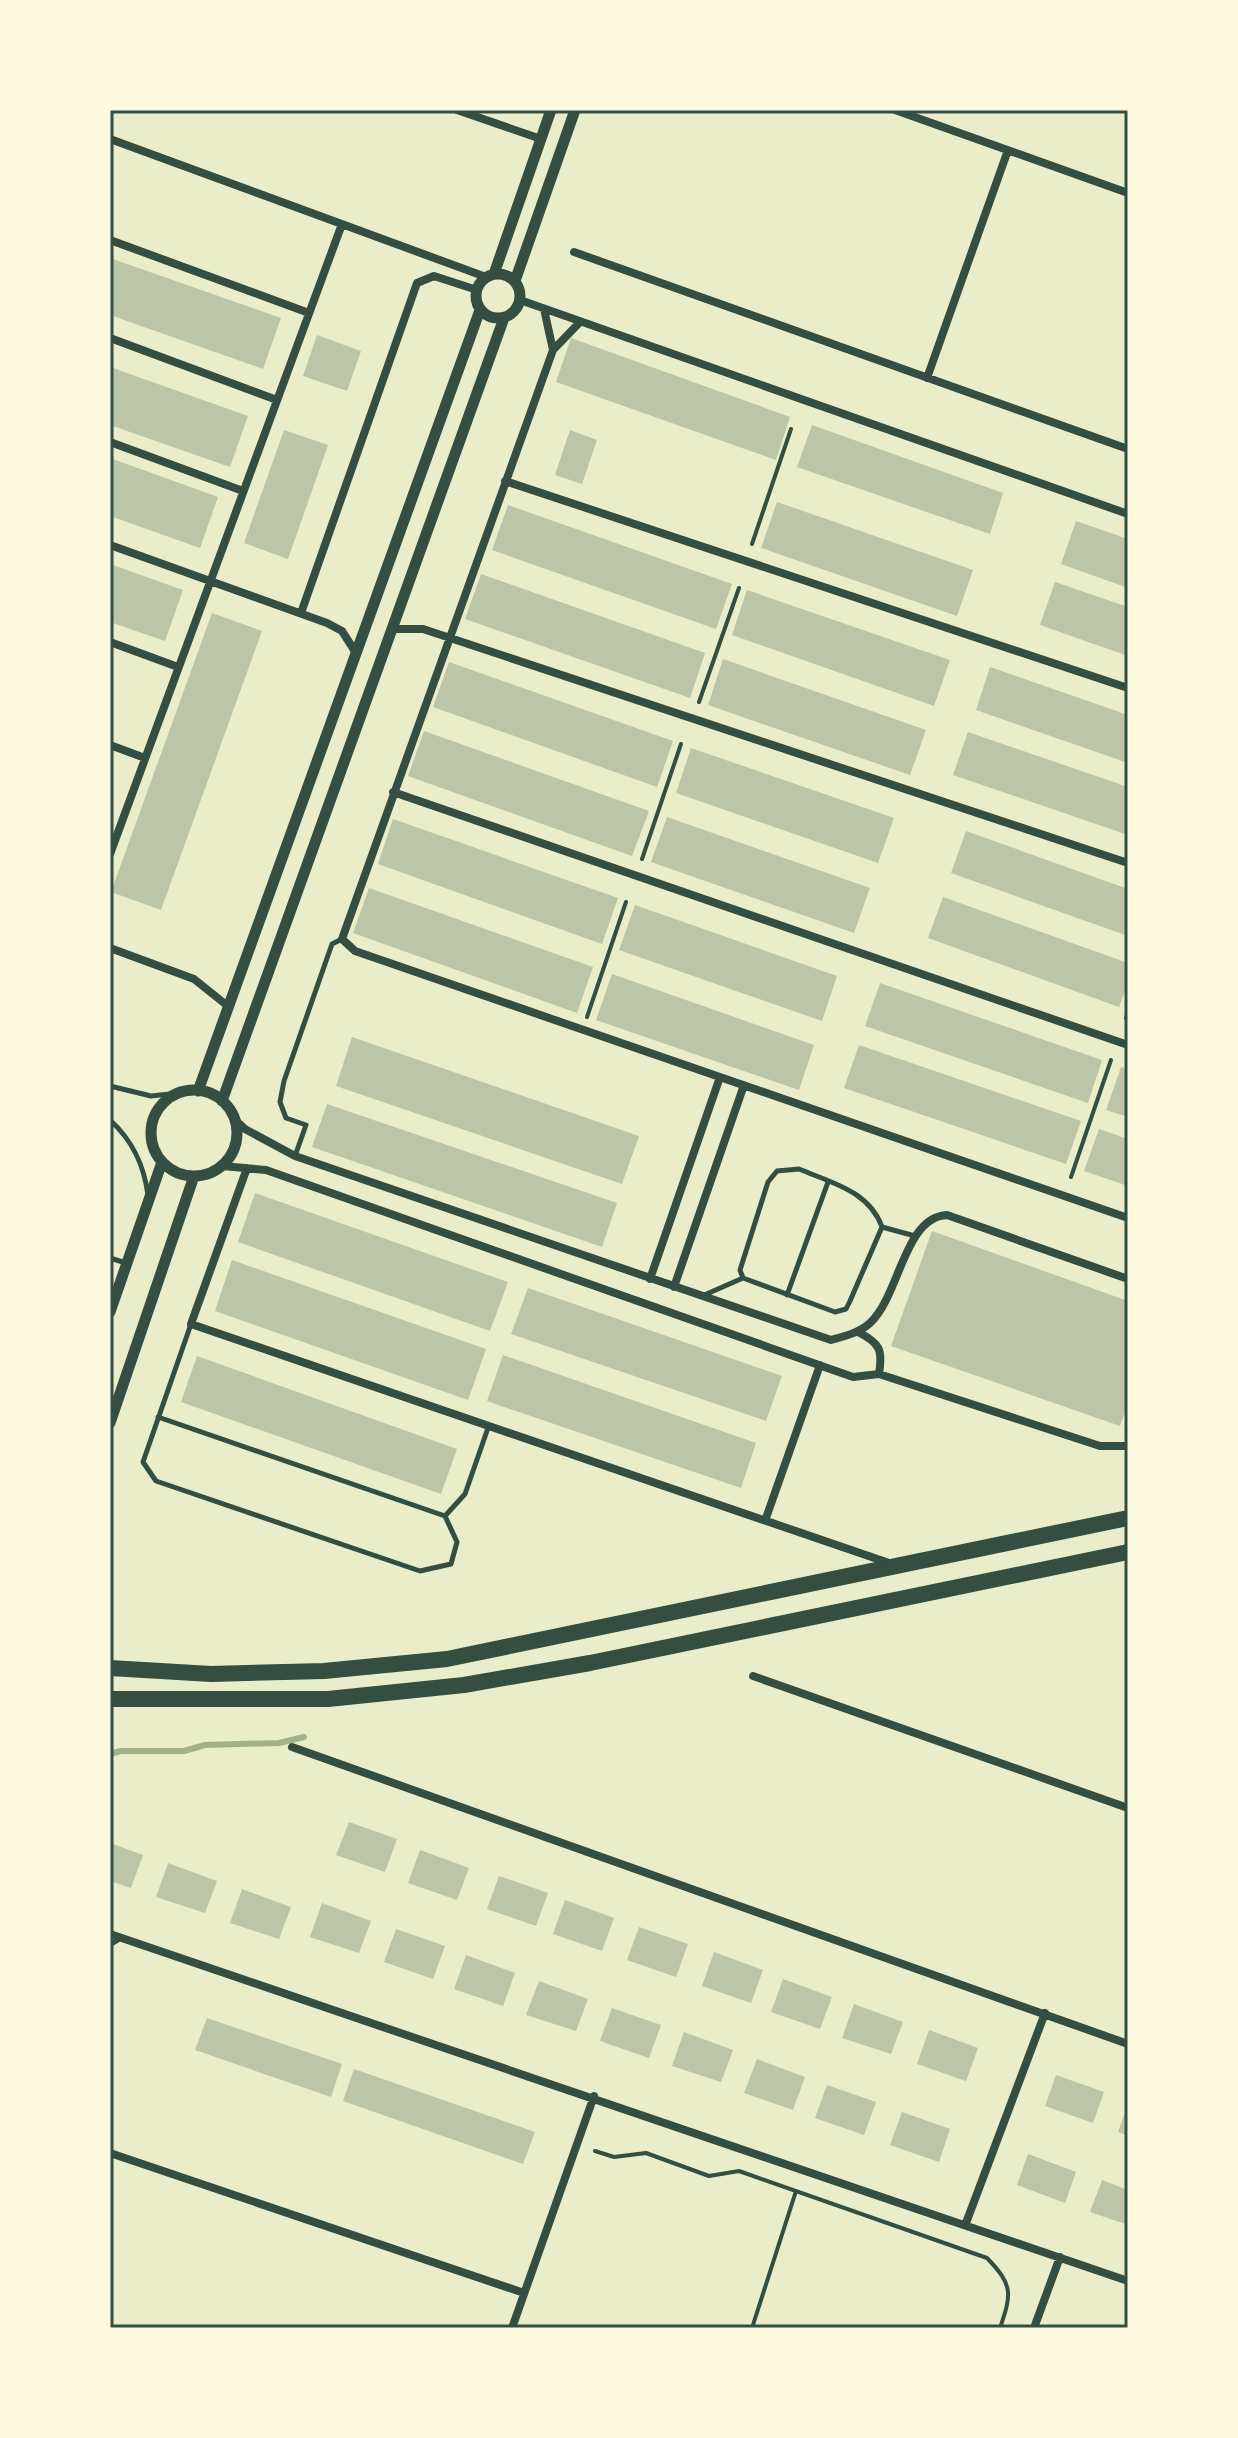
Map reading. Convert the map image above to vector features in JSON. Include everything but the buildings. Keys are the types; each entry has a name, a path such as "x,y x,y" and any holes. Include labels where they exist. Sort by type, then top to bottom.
{"highway":[{"path":"110,1668 239,1673 324,1671 447,1659 1128,1518"},
{"path":"110,1699 328,1699 464,1685 590,1663 1128,1552"}],"street":[{"path":"457,110 541,139"},
{"path":"477,290 490,276 551,110"},
{"path":"480,310 491,317 504,318 512,314 520,300 515,281 575,110"},
{"path":"895,110 1128,193"},
{"path":"110,139 490,276 505,275 515,281"},
{"path":"927,378 1008,150"},
{"path":"111,847 342,224"},
{"path":"110,240 309,313"},
{"path":"574,252 1128,449"},
{"path":"301,613 417,283 434,276 477,290"},
{"path":"198,1091 480,310 477,290"},
{"path":"520,300 1128,514"},
{"path":"544,309 553,350"},
{"path":"222,1101 504,318"},
{"path":"580,322 553,350 346,920 342,939 355,951 1128,1218"},
{"path":"110,338 277,400"},
{"path":"110,442 243,491"},
{"path":"505,481 1128,688"},
{"path":"110,545 301,613 342,631 356,653"},
{"path":"392,629 423,629 449,637 1128,863"},
{"path":"110,642 178,667"},
{"path":"110,745 145,758"},
{"path":"393,792 1128,1045"},
{"path":"110,948 194,979 229,1007"},
{"path":"650,1279 720,1077"},
{"path":"674,1287 744,1085"},
{"path":"1128,1279 947,1215 925,1222 915,1236 887,1304 858,1332 831,1340 295,1156 245,1129 222,1101 198,1091 179,1093 158,1110 152,1123 154,1150 171,1170 194,1176 222,1166 266,1170 853,1377 879,1374 1100,1446 1128,1446"},
{"path":"222,1166 235,1145 234,1119"},
{"path":"110,1312 162,1162"},
{"path":"247,1168 191,1324 766,1518 798,1533 896,1565"},
{"path":"110,1423 194,1176"},
{"path":"858,1332 875,1341 881,1349 879,1374"},
{"path":"766,1518 820,1365"},
{"path":"753,1676 1128,1808"},
{"path":"292,1747 1128,2044"},
{"path":"110,1934 594,2096 1128,2281"},
{"path":"966,2223 1045,2013"},
{"path":"512,2328 594,2096"},
{"path":"110,2153 524,2293"},
{"path":"1034,2328 1060,2257"}],"lane":[{"path":"295,1156 306,1125 286,1118 280,1102 284,1081 332,944 342,939"},
{"path":"110,1086 151,1096 179,1093"},
{"path":"110,1120 131,1142 140,1162 148,1200"},
{"path":"701,1296 743,1278 835,1312 846,1309 882,1227 876,1210 863,1197 799,1169 777,1171 768,1182 741,1265 743,1278"},
{"path":"787,1295 828,1182"},
{"path":"882,1227 915,1236"},
{"path":"110,1258 127,1263"},
{"path":"158,1417 445,1516 457,1542 451,1564 420,1571 156,1481 143,1462 158,1417 191,1324"},
{"path":"445,1516 465,1494 489,1424"},
{"path":"110,1945 122,1938"}],"path":[{"path":"752,544 791,429"},
{"path":"699,702 739,588"},
{"path":"642,859 681,744"},
{"path":"587,1017 626,902"},
{"path":"1126,1018 1128,1011"},
{"path":"1071,1177 1111,1060"},
{"path":"595,2151 614,2157 646,2153 709,2176 739,2171 987,2258 1004,2276 1009,2290 1000,2328"},
{"path":"759,2328 753,2325 796,2191"}],"waterway":[{"path":"110,1754 121,1751 184,1751 205,1745 279,1743 304,1737"}]}
